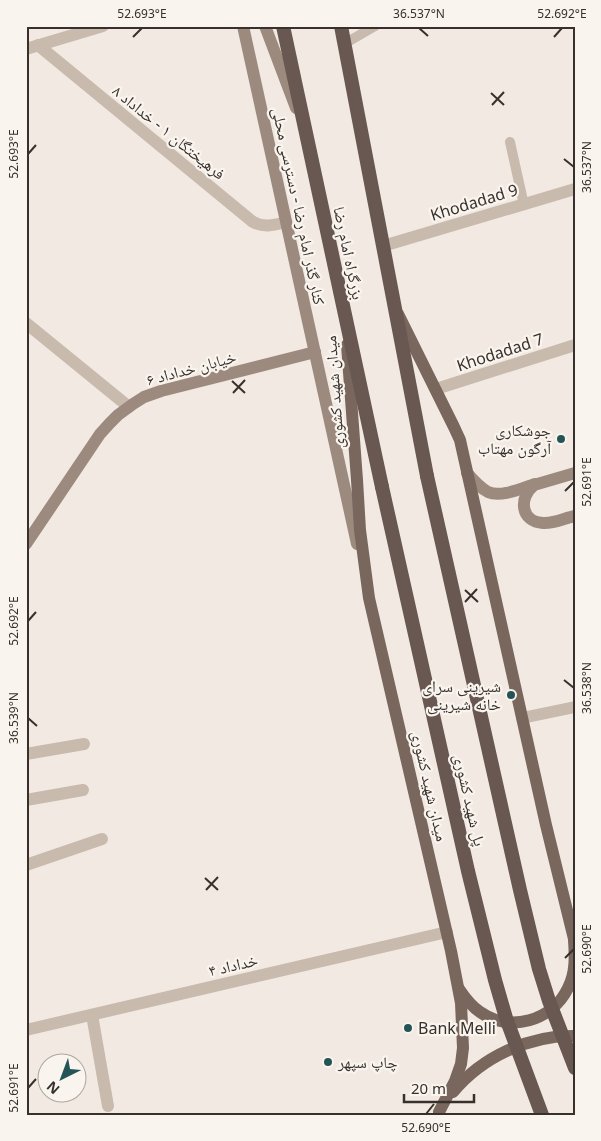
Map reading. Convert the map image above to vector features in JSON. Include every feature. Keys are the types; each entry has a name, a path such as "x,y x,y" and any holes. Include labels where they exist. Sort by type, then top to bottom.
{"highway":[{"name":"بزرگراه امام رضا","path":"283,26 382,487"},
{"name":"بزرگراه امام رضا","path":"341,26 427,476"},
{"name":"پل شهید کشوری","path":"427,476 539,969 575,1068"},
{"name":"پل شهید کشوری","path":"382,487 468,871 493,971 506,1018 542,1115"}],"main road":[{"name":"کنار گذر امام رضا - دسترسی محلی","path":"243,26 369,598"},
{"path":"265,26 306,133"},
{"path":"394,306 460,440 546,825 574,941 574,972 569,987 562,1000 538,1018 523,1022 493,1019 480,1012 468,1002 459,987"},
{"name":"میدان شهید کشوری","path":"344,313 360,530 369,598 459,987 463,1048 461,1064 455,1081 438,1113"},
{"name":"خیابان خداداد ۶","path":"26,544 100,434 118,415 144,397 315,352"},
{"path":"467,473 487,492 495,494 575,473"},
{"path":"540,482 528,489 524,495 524,510 533,521 547,523 575,516"},
{"name":"میدان شهید کشوری","path":"438,1113 447,1099 468,1077 494,1058 539,1040 575,1036"}],"street":[{"path":"32,47 102,26"},
{"name":"فرهیختگان ۱ - خداداد ۸","path":"32,47 253,222 265,226 286,222"},
{"name":"Khodadad 9","path":"383,246 575,189"},
{"path":"26,323 129,407"},
{"name":"Khodadad 7","path":"436,389 575,345"},
{"path":"522,718 575,707"},
{"path":"26,754 84,744"},
{"path":"26,800 83,790"},
{"path":"26,865 102,839"},
{"name":"خداداد ۴","path":"26,1030 447,932"},
{"path":"92,1015 108,1106"}],"lane":[{"path":"344,44 375,26"},
{"path":"510,142 524,205"}],"place":[{"name":"جوشکاری آرگون مهتاب","path":"561,439"},
{"name":"شیرینی سرای خانه شیرینی","path":"511,695"},
{"name":"Bank Melli","path":"408,1028"},
{"name":"چاپ سپهر","path":"328,1062"}]}
